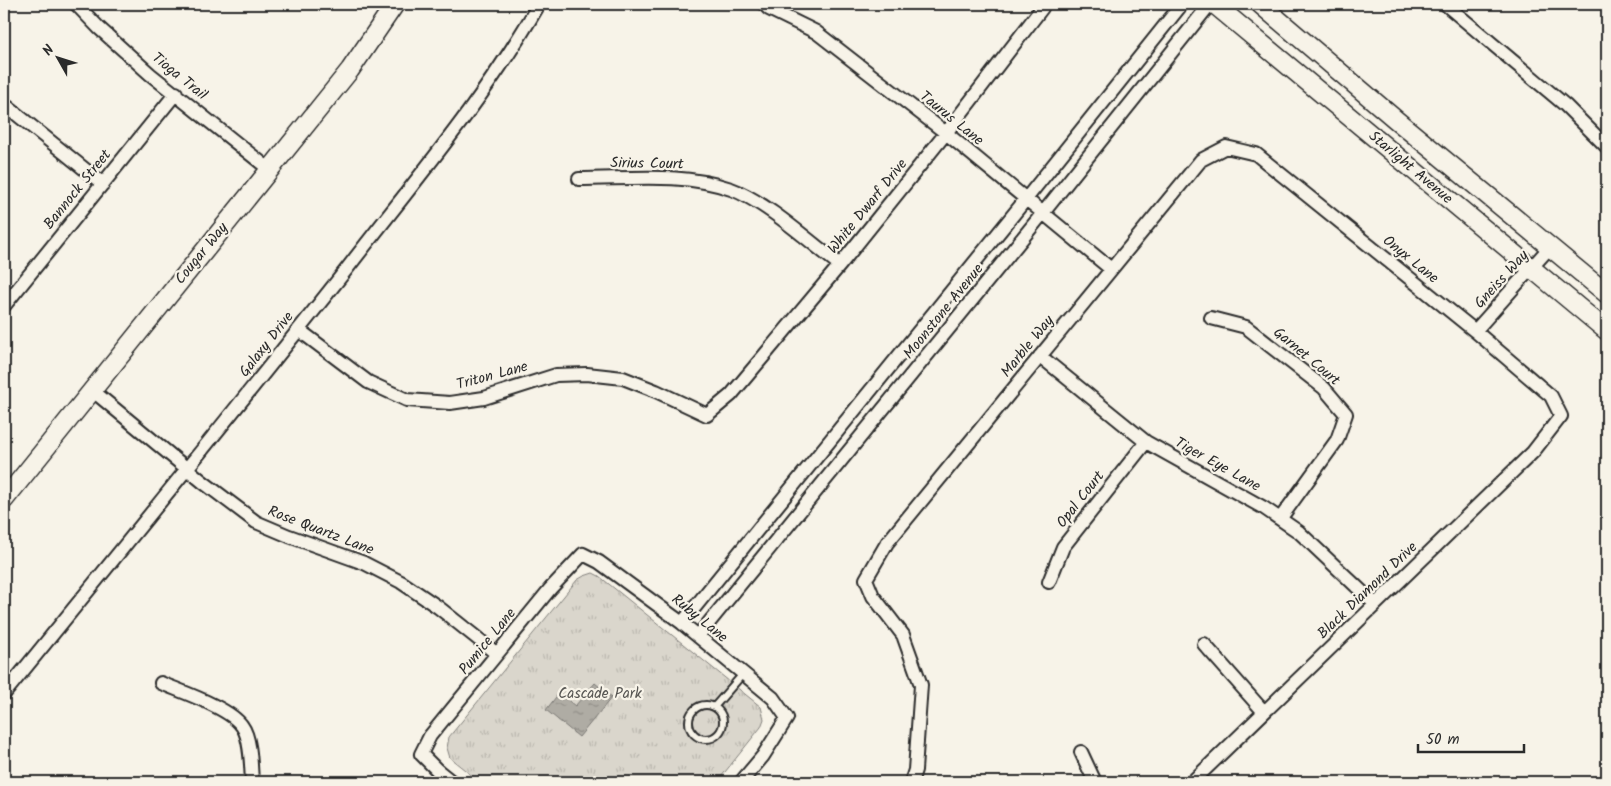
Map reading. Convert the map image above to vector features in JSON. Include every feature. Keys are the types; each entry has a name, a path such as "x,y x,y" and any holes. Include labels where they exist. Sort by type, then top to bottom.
{"street":[{"name":"Tioga Trail","path":"76,4 99,28 150,74 269,169"},
{"name":"Cougar Way","path":"4,500 350,70 395,4"},
{"name":"Galaxy Drive","path":"4,694 188,469 471,110 522,34 539,4"},
{"name":"Taurus Lane","path":"764,4 769,9 816,32 946,133 1112,269"},
{"name":"Moonstone Avenue","path":"682,623 1182,4"},
{"name":"Moonstone Avenue","path":"698,636 1043,213 1210,4"},
{"name":"Starlight Avenue","path":"1214,4 1607,331"},
{"name":"Starlight Avenue","path":"1260,4 1607,294"},
{"path":"1445,4 1565,105 1607,146"},
{"name":"White Dwarf Drive","path":"707,415 731,395 840,265 946,133 1040,6"},
{"name":"Bannock Street","path":"4,306 176,94"},
{"path":"4,104 103,184"},
{"name":"Marble Way","path":"911,782 916,770 921,685 903,635 873,596 866,579 886,543 1201,160 1226,147"},
{"name":"Onyx Lane","path":"1226,147 1256,154 1551,396 1561,416"},
{"name":"Sirius Court","path":"579,179 682,178 731,189 763,206 840,265"},
{"name":"Gneiss Way","path":"1475,332 1550,247"},
{"name":"Garnet Court","path":"1211,318 1246,328 1324,388 1346,414 1337,440 1280,519"},
{"name":"Triton Lane","path":"299,330 368,382 407,400 450,403 484,398 556,375 587,374 623,378 707,415"},
{"name":"Tiger Eye Lane","path":"1040,356 1146,442 1264,508 1299,532 1375,604"},
{"name":"Rose Quartz Lane","path":"92,390 256,522 364,563 401,582 438,607 497,654"},
{"name":"Black Diamond Drive","path":"1192,782 1533,452 1561,416"},
{"name":"Opal Court","path":"1049,582 1063,548 1146,442"},
{"name":"Ruby Lane","path":"583,554 599,562 682,623 773,698 787,718 763,756 741,782"},
{"name":"Pumice Lane","path":"452,782 421,754 430,736 550,590 583,554"},
{"path":"1204,644 1264,712"},
{"path":"161,683 230,714 243,726 249,746 252,782"},
{"path":"1081,752 1095,782"}],"lane":[{"path":"714,707 743,674"},
{"path":"703,705 714,707 718,710 723,721 720,732 711,739 699,738 691,731 689,726 690,715 693,710 703,705"}],"green space":[{"name":"Cascade Park","path":"593,573 761,707 764,719 761,727 717,782 480,782 450,758 447,748 449,737 577,580"}],"water":[{"path":"595,683 612,697 579,737 546,710 559,693 575,706"}]}
